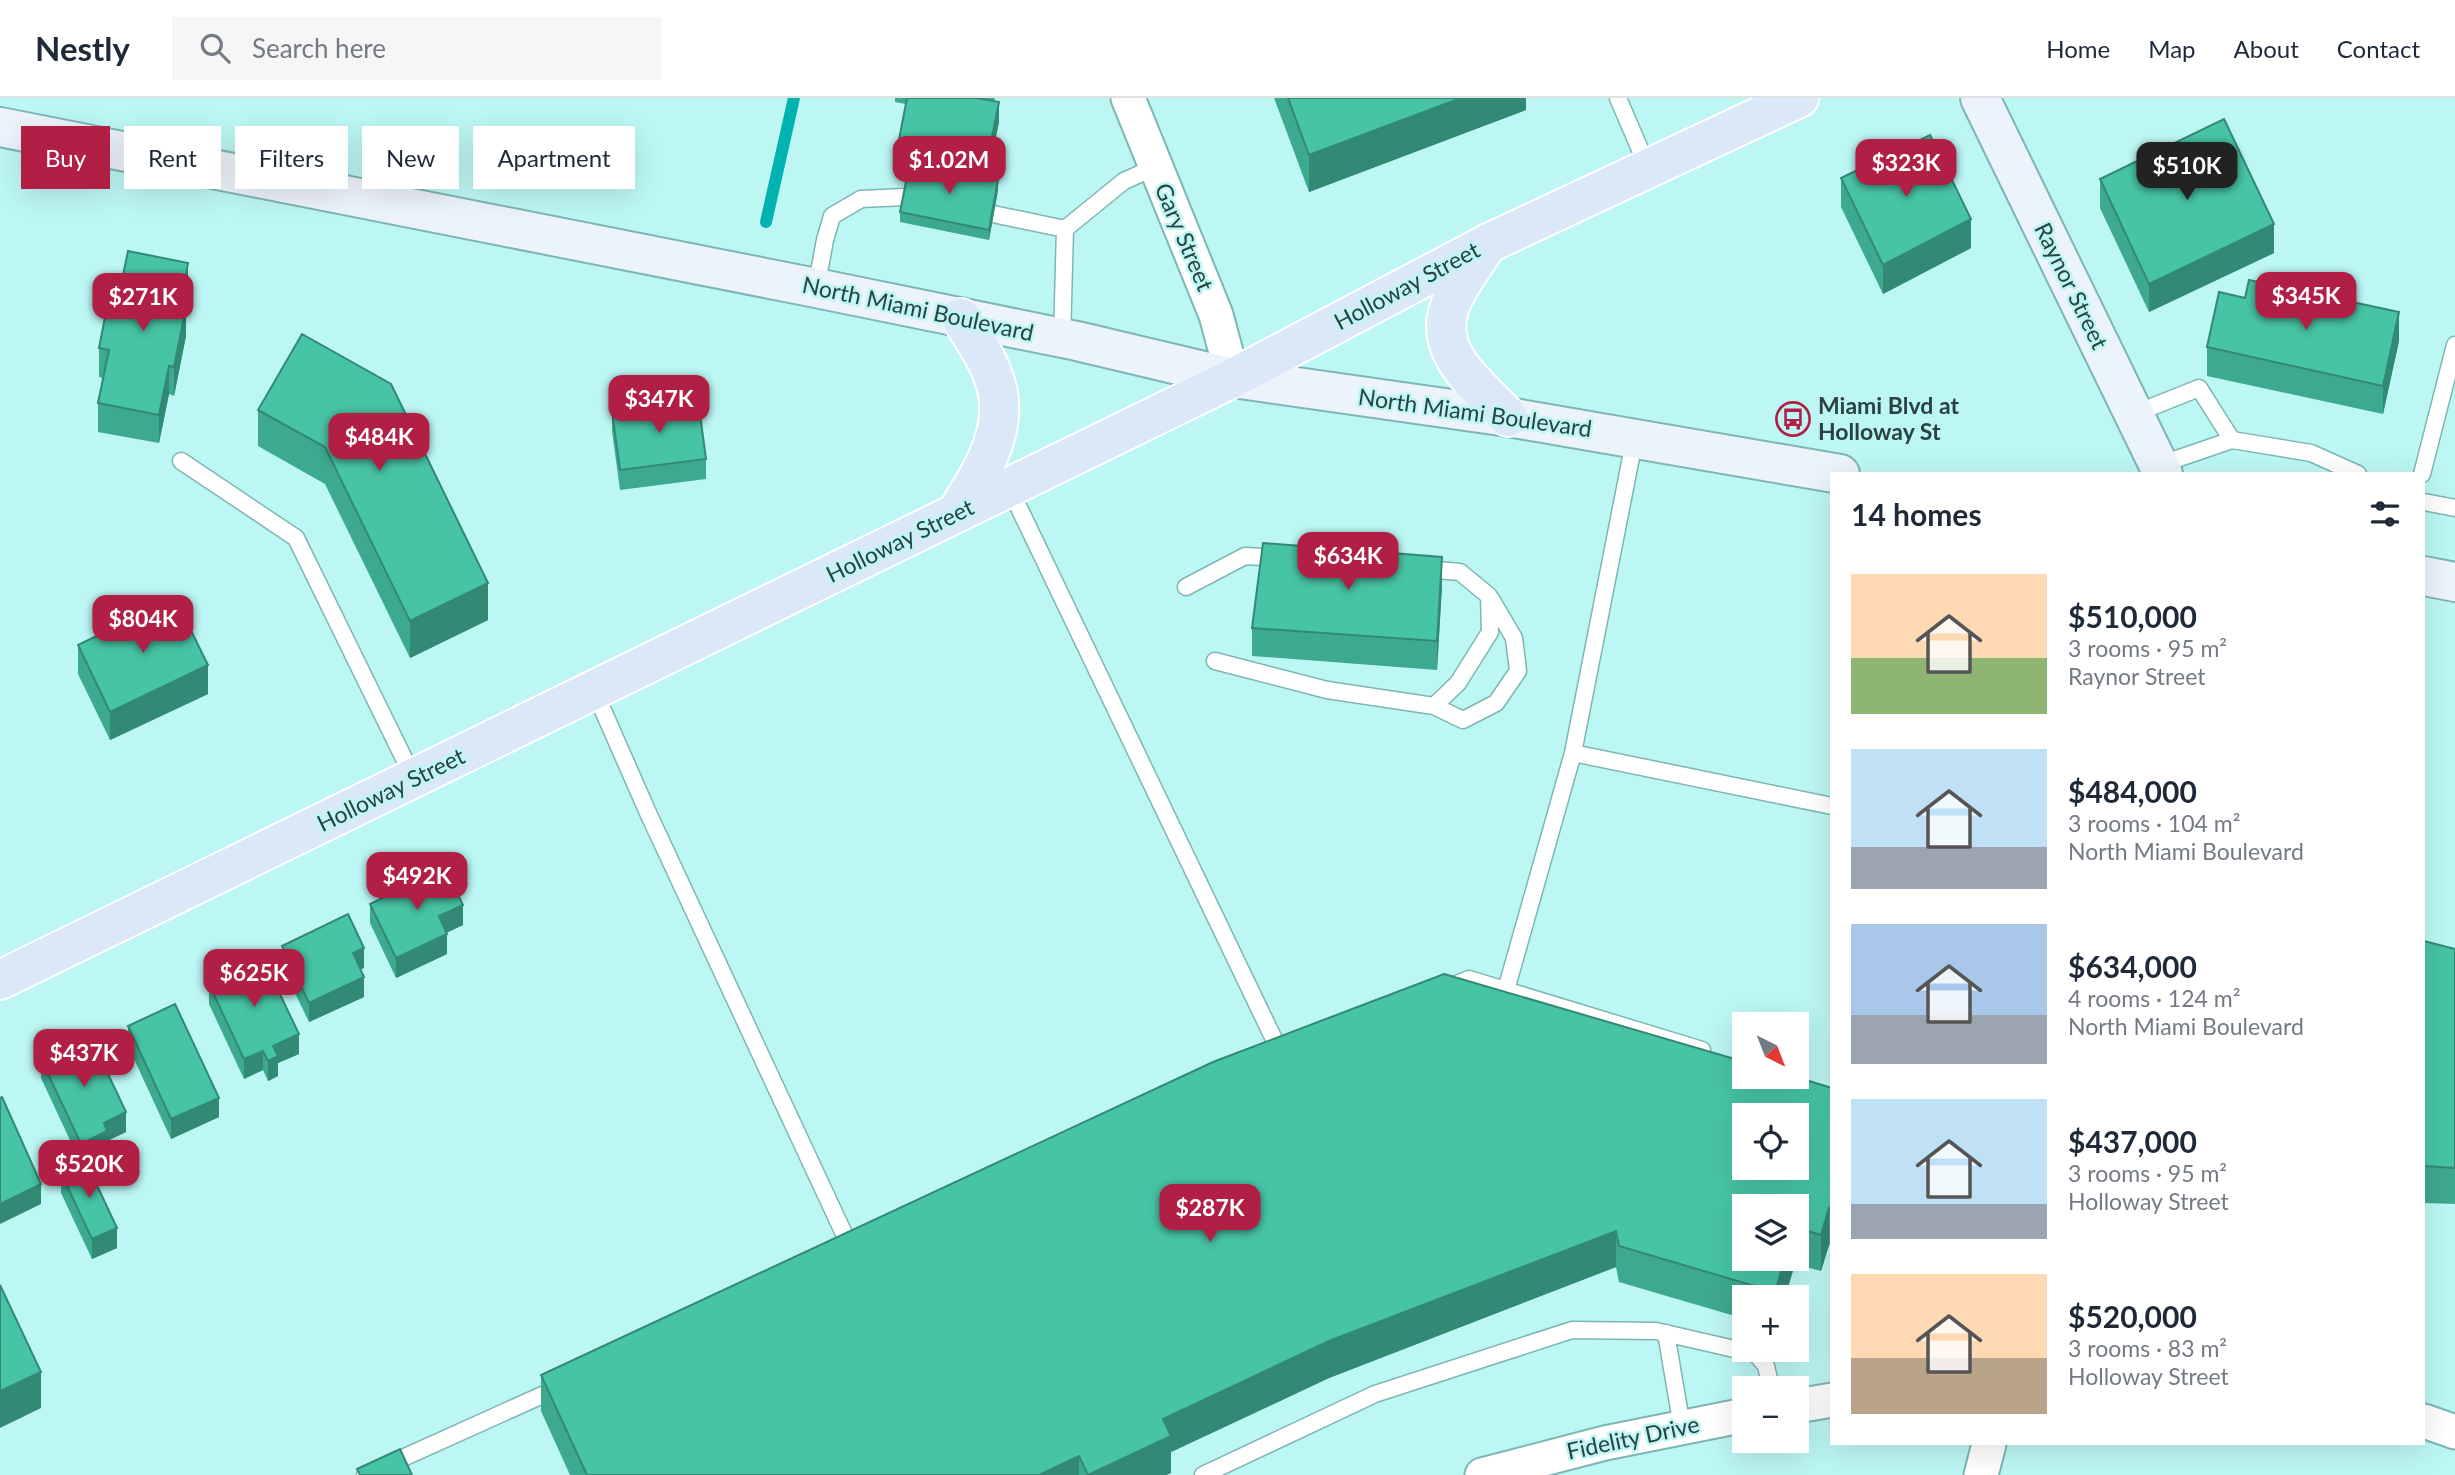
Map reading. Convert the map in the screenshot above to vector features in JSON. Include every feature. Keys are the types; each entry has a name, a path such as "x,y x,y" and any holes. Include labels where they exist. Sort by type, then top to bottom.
{"main road":[{"name":"Holloway Street","path":"0,980 1233,378 1489,243 1799,98"},
{"path":"1489,243 1449,307 1445,325 1447,342 1458,365 1508,417"},
{"path":"956,513 982,473 999,423 999,398 993,374 961,318"}],"street":[{"name":"Gary Street","path":"1128,98 1216,315 1233,378"},
{"name":"Raynor Street","path":"1980,98 2161,470"},
{"name":"North Miami Boulevard","path":"0,127 816,288 1233,378 1635,437 1830,472"},
{"path":"2425,576 2455,582"},
{"path":"1809,1404 1830,1400"},
{"name":"Fidelity Drive","path":"1482,1475 1605,1443 1732,1417"},
{"path":"2425,1421 2455,1432"},
{"path":"1982,1475 1989,1445"}],"lane":[{"path":"1618,98 1648,168"},
{"path":"1062,339 1065,229 1124,181 1155,167"},
{"path":"816,288 832,216 861,199 905,197"},
{"path":"993,215 1065,229"},
{"path":"2423,472 2455,345"},
{"path":"2134,414 2199,388 2232,440"},
{"path":"1506,990 1573,753 1635,437"},
{"path":"2161,470 2232,440 2311,453 2354,472"},
{"path":"181,461 296,538 414,779"},
{"path":"1009,487 1285,1061"},
{"path":"2425,502 2455,508"},
{"path":"1186,587 1245,556 1299,560"},
{"path":"1215,661 1327,690 1434,705 1463,719 1496,703 1518,671 1514,638 1489,596 1460,572 1406,568"},
{"path":"1434,705 1458,683 1490,632 1489,596"},
{"path":"594,690 649,815 854,1255"},
{"path":"1573,753 1830,806"},
{"path":"1432,995 1469,979 1713,1053"},
{"path":"1203,1475 1375,1394 1572,1330 1666,1333 1756,1354 1766,1366 1769,1376"},
{"path":"1666,1333 1682,1427"},
{"path":"365,1475 576,1380"}],"building":[{"path":"907,98 976,98 999,102 986,167 897,150"},
{"path":"1288,98 1461,98 1309,155"},
{"path":"2224,119 2274,224 2149,284 2100,179"},
{"path":"1930,135 1971,219 1883,265 1841,178"},
{"path":"910,162 998,180 989,230 900,212"},
{"path":"128,251 188,263 180,306 186,307 174,367 169,366 159,415 98,403 109,350 99,348 108,302 117,304"},
{"path":"2249,280 2399,312 2383,386 2207,347 2219,292 2245,298"},
{"path":"302,334 391,384 488,583 410,621 325,447 258,410"},
{"path":"698,399 706,459 620,470 612,411"},
{"path":"1263,543 1442,557 1437,641 1252,628"},
{"path":"175,598 208,665 110,712 78,645"},
{"path":"445,868 463,905 439,916 447,934 396,958 370,904"},
{"path":"348,914 364,948 353,953 364,977 309,1003 282,946"},
{"path":"2425,941 2455,949 2455,1168 2425,1166"},
{"path":"263,959 299,1034 273,1046 278,1056 268,1061 263,1051 244,1059 209,984 222,978 220,973 236,965 239,970"},
{"path":"1444,974 1732,1058 1732,1089 1809,1089 1810,1081 1830,1087 1830,1208 1821,1235 1809,1232 1809,1194 1732,1194 1732,1271 1781,1271 1777,1285 1751,1285 1619,1246 1616,1231 1329,1341 1163,1419 1171,1436 1088,1475 1079,1456 1039,1475 587,1475 541,1375 1213,1062"},
{"path":"175,1004 219,1098 171,1119 128,1026"},
{"path":"92,1040 126,1112 104,1123 107,1131 81,1144 41,1059 67,1046 70,1051"},
{"path":"2,1097 41,1184 0,1204 0,1098"},
{"path":"86,1162 117,1228 92,1239 61,1173"},
{"path":"0,1285 41,1372 0,1391"},
{"path":"400,1449 412,1475 360,1475 357,1469"}],"waterway":[{"path":"766,222 794,98"}],"place":[{"name":"Miami Blvd at Holloway St","path":"1793,419"}]}
